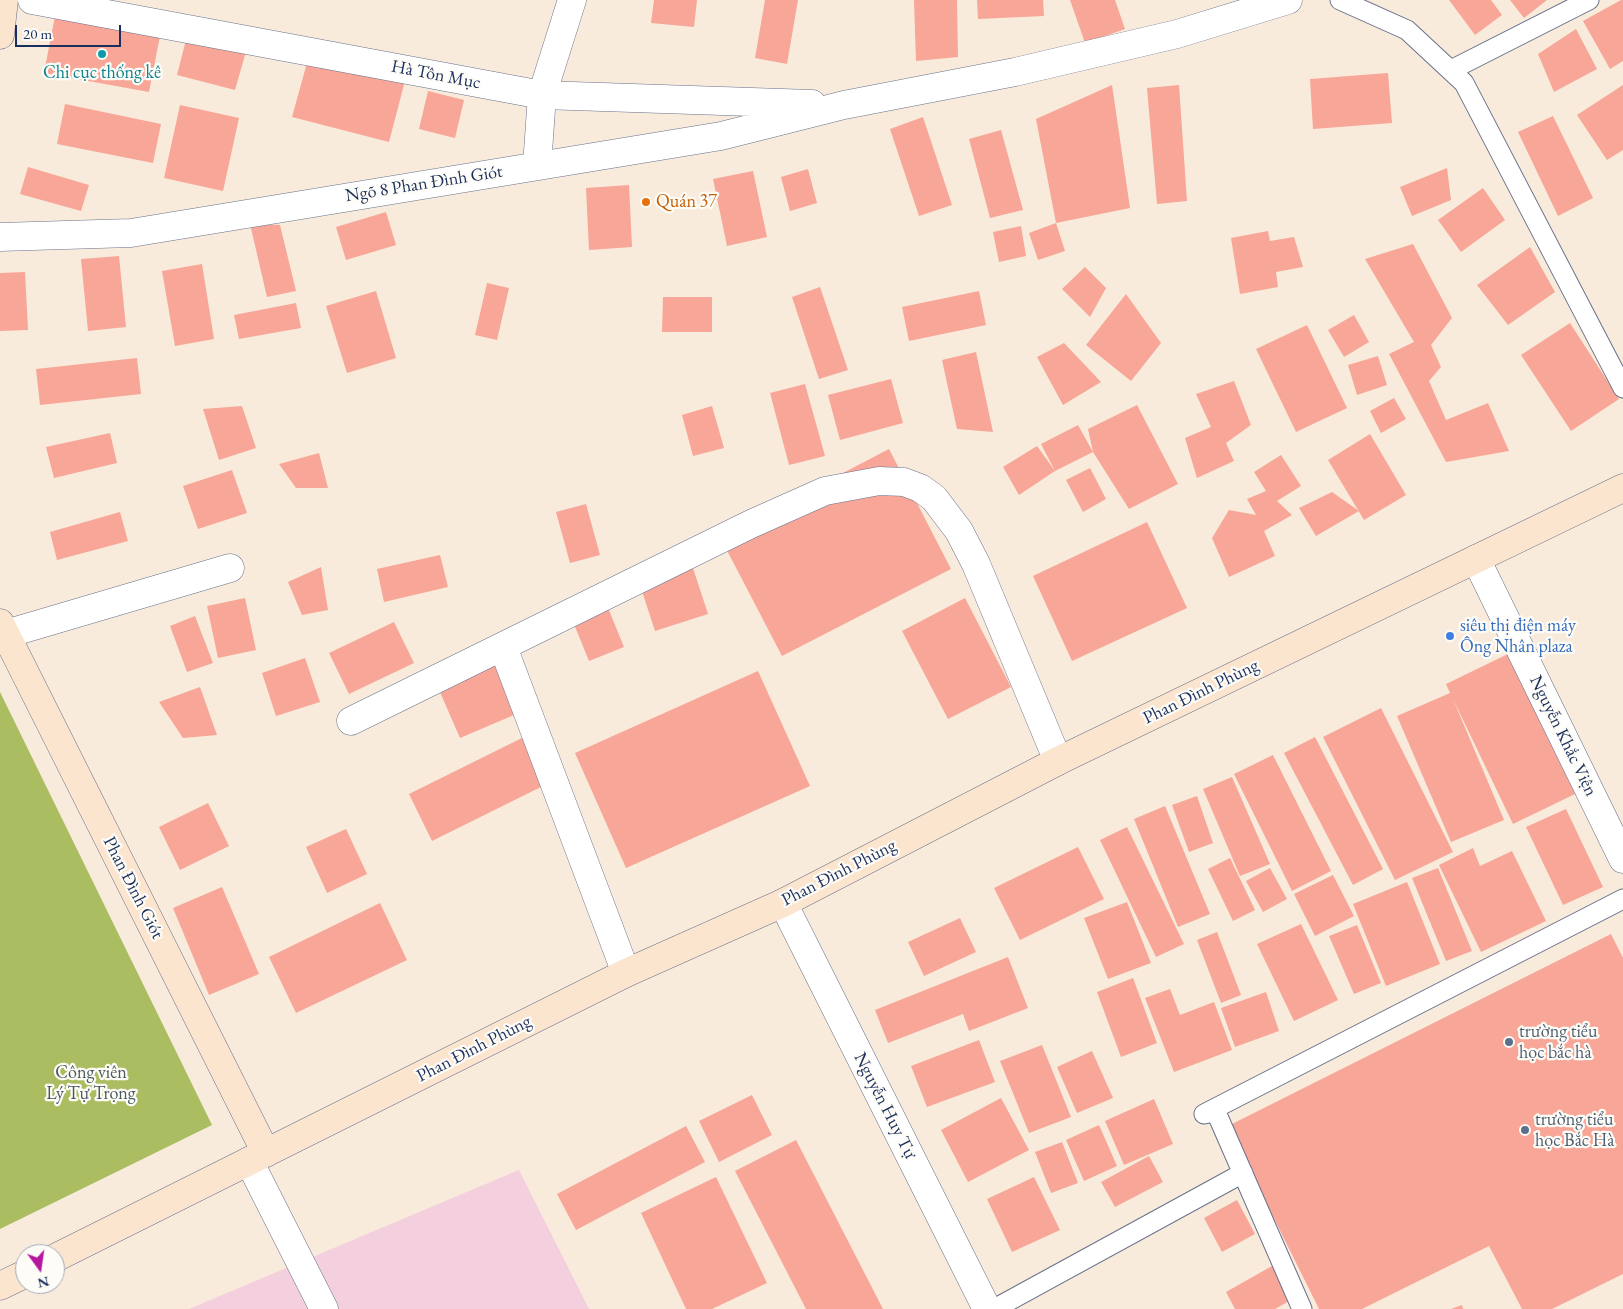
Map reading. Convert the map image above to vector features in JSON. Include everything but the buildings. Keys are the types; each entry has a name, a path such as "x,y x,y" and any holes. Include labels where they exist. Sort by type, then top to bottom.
{"main road":[{"path":"0,35 4,0"},
{"name":"Phan Đình Phùng","path":"65,1253 626,973 782,902 1058,760 1623,488"},
{"name":"Phan Đình Giót","path":"3,629 258,1157"},
{"path":"0,1286 15,1279"}],"street":[{"name":"Hà Tôn Mục","path":"32,0 542,95 844,105"},
{"path":"537,166 542,95 572,0"},
{"path":"844,105 1015,72 1167,36 1288,0"},
{"name":"Ngõ 8 Phan Đình Giót","path":"0,237 131,233 721,136 844,105"},
{"path":"351,721 751,524 826,491 879,481 904,482 920,488 934,498 960,531 976,564 1058,760"},
{"name":"Nguyễn Khắc Viện","path":"1476,559 1623,859"},
{"path":"3,629 230,568"},
{"path":"503,647 626,973"},
{"name":"Nguyễn Huy Tự","path":"782,902 987,1309"},
{"path":"258,1157 324,1309"}],"lane":[{"path":"1340,0 1407,30 1464,83 1623,388"},
{"path":"1451,70 1589,0"},
{"path":"1302,1309 1216,1112 1204,1114 1623,899"},
{"path":"994,1309 1243,1173"}],"shaded area":[{"path":"519,1170 589,1309 189,1309"}],"green space":[{"name":"Công viên Lý Tự Trọng","path":"0,692 212,1125 0,1229"}],"place":[{"name":"Chi cục thống kê","path":"102,54"},
{"name":"Quán 37","path":"646,202"},
{"name":"siêu thị điện máy Ông Nhân plaza","path":"1450,636"},
{"name":"trường tiểu học bắc hà","path":"1509,1042"},
{"name":"trường tiểu học Bắc Hà","path":"1525,1130"}]}
